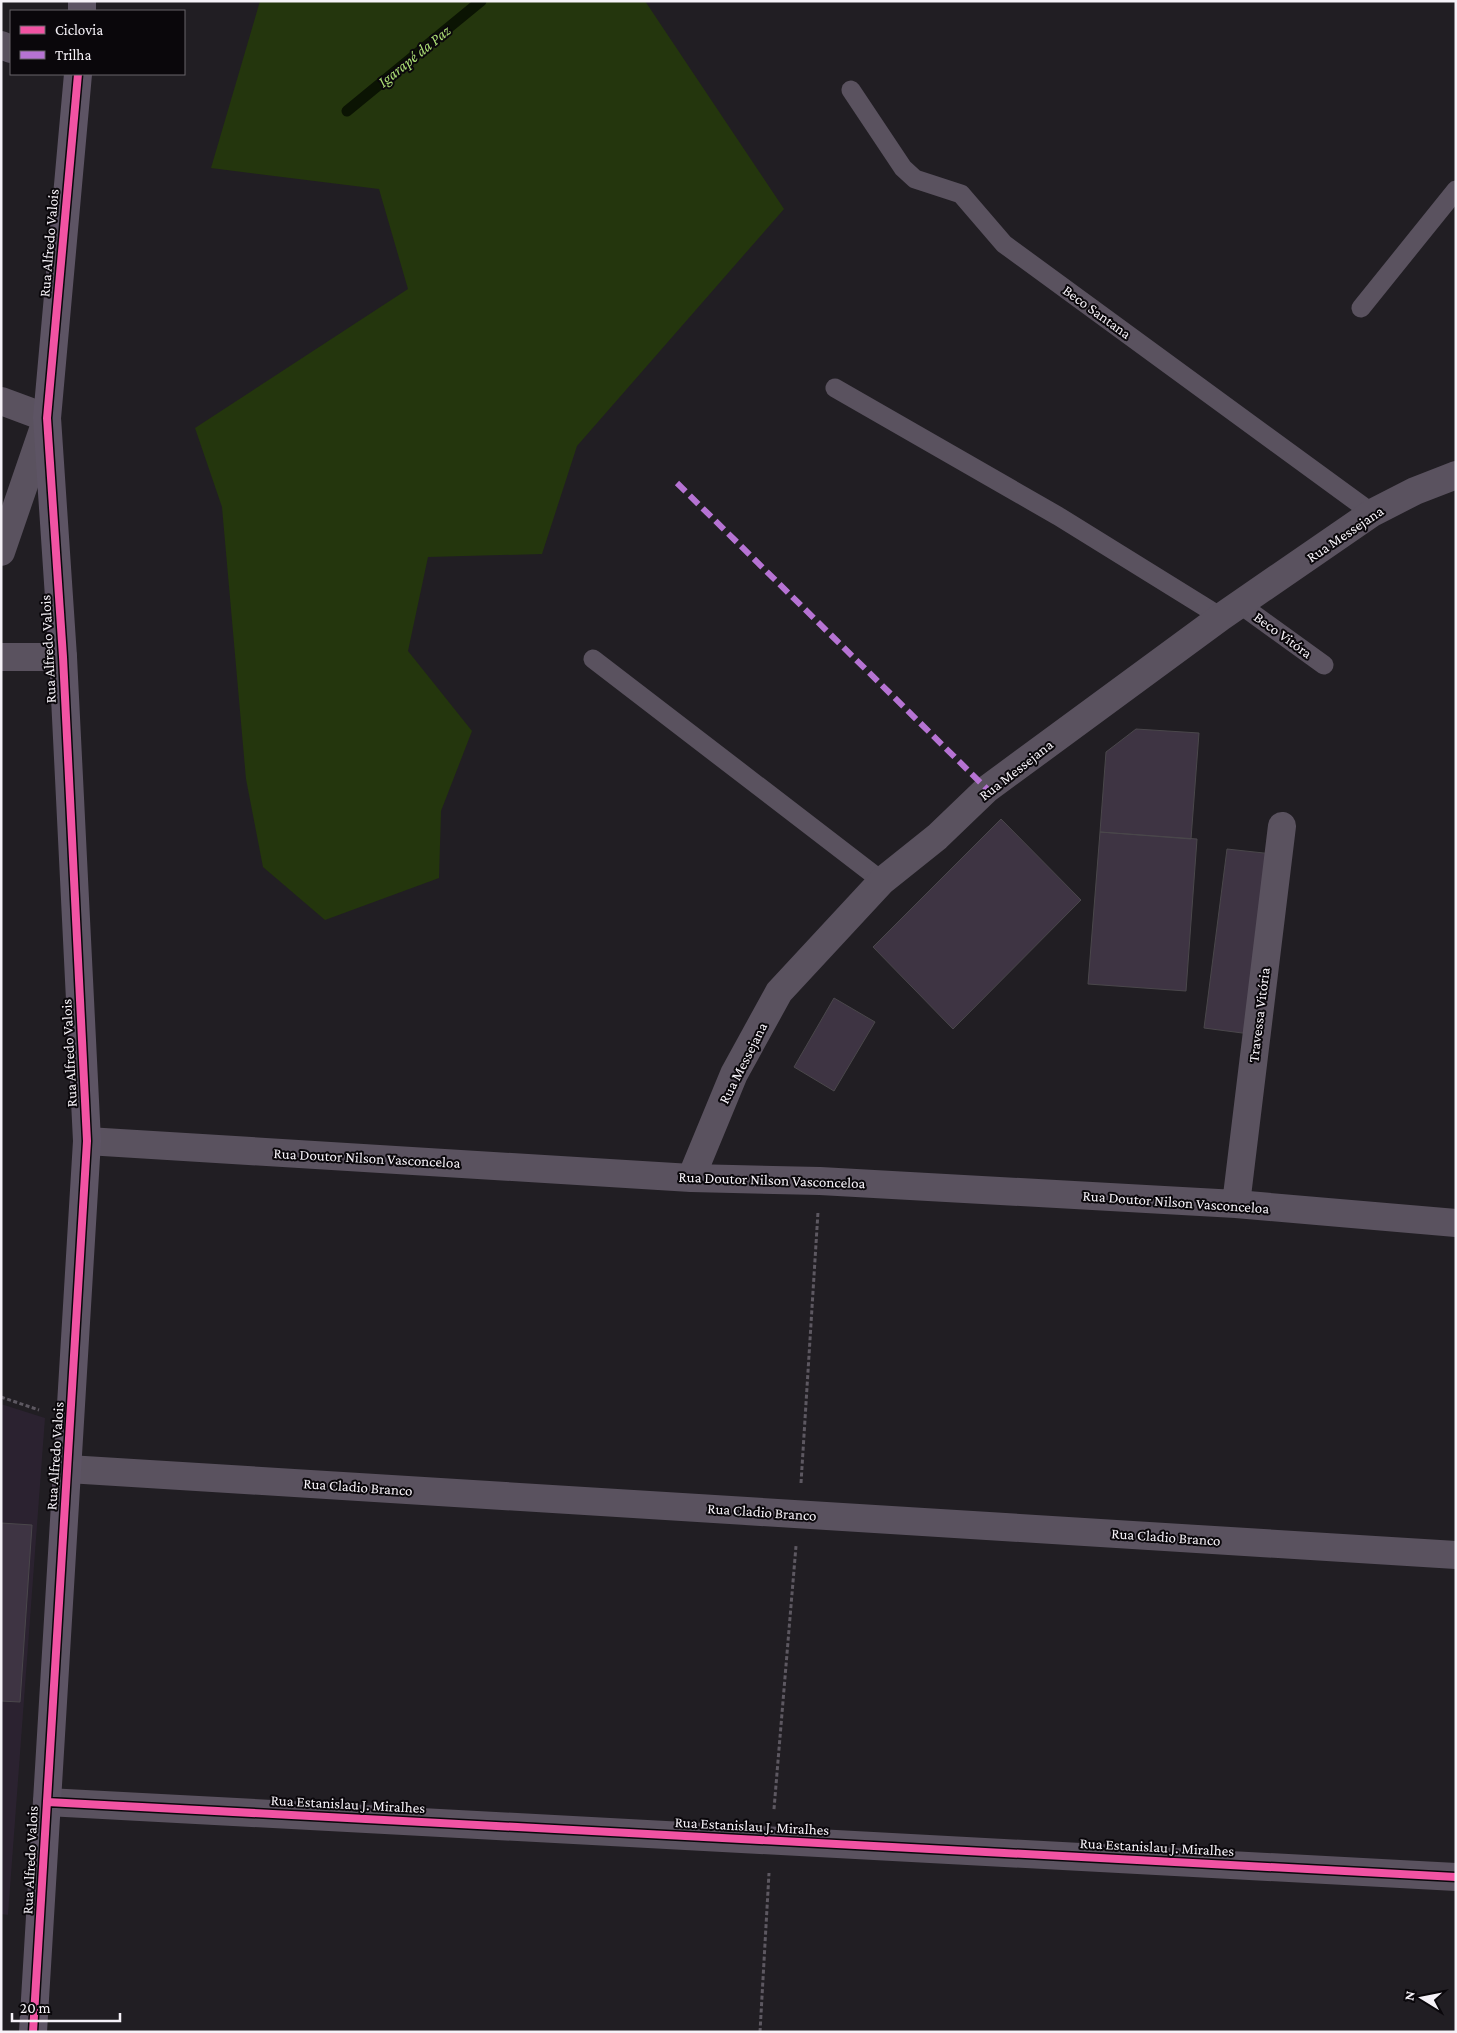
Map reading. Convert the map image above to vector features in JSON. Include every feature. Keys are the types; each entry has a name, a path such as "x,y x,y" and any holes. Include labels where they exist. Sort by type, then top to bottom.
{"street":[{"name":"Rua Alfredo Valois","path":"34,2032 87,1141 63,658 48,418 78,75"},
{"path":"1,400 48,418 1,552"},
{"name":"Rua Messejana","path":"691,1178 734,1074 779,992 882,881 937,837 987,789 1231,611 1372,514 1415,491 1456,475"},
{"path":"1,657 63,658"},
{"name":"Travessa Vitória","path":"1236,1204 1282,826"},
{"name":"Rua Doutor Nilson Vasconceloa","path":"87,1141 691,1178 820,1181 1236,1204 1456,1223"},
{"name":"Rua Cladio Branco","path":"68,1469 1456,1555"},
{"name":"Rua Estanislau J. Miralhes","path":"47,1802 1456,1877"}],"lane":[{"name":"Beco Santana","path":"851,90 903,168 915,179 961,194 1004,244 1372,514"},
{"path":"1361,308 1456,190"},
{"name":"Beco Vitóra","path":"835,388 1324,665"},
{"path":"592,659 882,881"}],"path":[{"path":"760,2032 771,1841 799,1515 820,1181"}],"shaded area":[{"path":"1,1404 45,1418 8,1915 1,1914"}],"green space":[{"path":"260,1 645,1 784,209 577,446 542,554 428,557 408,651 472,731 441,811 439,878 325,920 263,867 246,779 222,507 195,428 408,289 379,189 211,168"}],"building":[{"path":"1136,729 1199,733 1191,839 1100,832 1106,752"},
{"path":"1001,819 1081,900 953,1029 873,947"},
{"path":"1100,832 1197,839 1186,991 1088,984"},
{"path":"1227,849 1273,854 1250,1034 1204,1028"},
{"path":"834,998 875,1022 834,1091 794,1067"},
{"path":"1,1523 32,1525 20,1702 1,1701"}],"waterway":[{"name":"Igarapé da Paz","path":"347,111 481,1"}],"marked path":[{"path":"677,483 987,789"}],"cycle path":[{"path":"33,2032 87,1141 63,657 47,418 78,75"},
{"path":"47,1802 1456,1877"}]}
